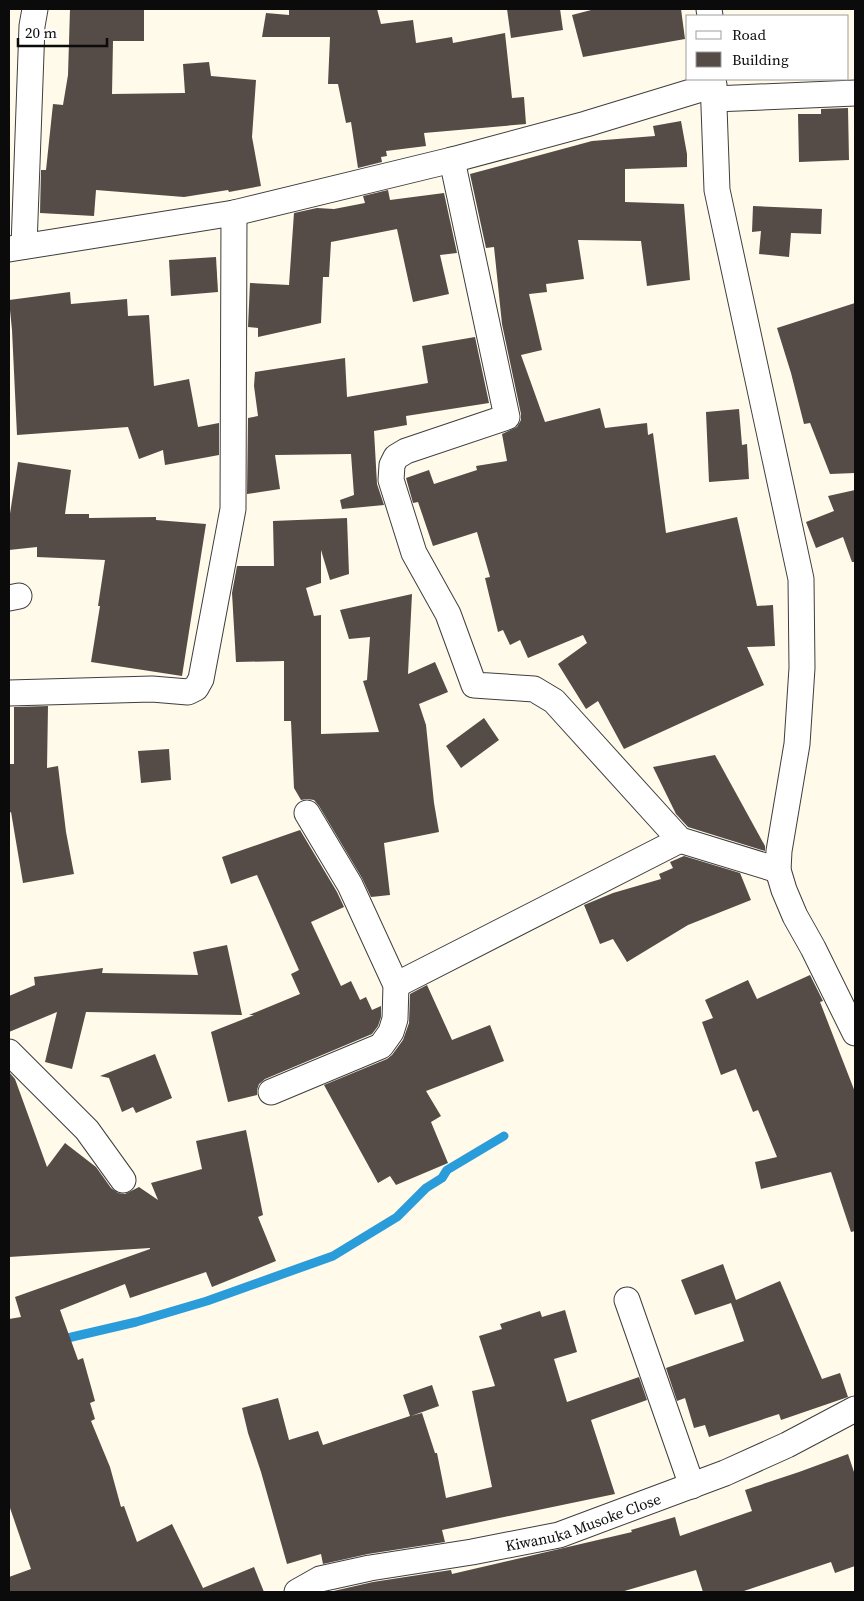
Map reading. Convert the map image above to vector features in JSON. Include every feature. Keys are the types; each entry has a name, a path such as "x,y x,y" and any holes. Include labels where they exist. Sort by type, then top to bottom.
{"street":[{"path":"35,9 32,26 16,248 234,213 452,160 714,88 855,93"},
{"path":"714,88 717,190 801,579 802,668 797,744 779,851 778,870 795,916 814,948 855,1033"},
{"path":"452,160 506,417 406,451 396,457 392,465 391,480 414,553 448,614 474,685 534,689 554,701 680,840 778,870"},
{"path":"9,693 152,689 188,692 196,688 201,679 233,510 234,213"},
{"path":"271,1092 381,1046 391,1032 395,1018 396,985 350,885 307,813"},
{"path":"396,985 680,840"},
{"path":"9,1052 87,1130 123,1180"},
{"path":"627,1300 692,1486"},
{"name":"Kiwanuka Musoke Close","path":"297,1592 320,1579 370,1568 472,1552 559,1535 725,1473 787,1445 855,1409"}],"building":[{"path":"70,9 144,9 144,41 113,41 112,94 185,93 183,64 209,62 211,76 256,80 252,137 261,186 184,197 96,190 94,216 40,213 41,170 46,170 53,104 63,105 68,75"},
{"path":"289,9 377,9 381,24 413,20 416,43 452,37 453,43 505,33 512,98 524,97 526,124 424,133 426,146 386,151 387,156 381,157 382,162 358,168 351,122 346,123 338,84 328,84 330,37 262,37 266,13 289,15"},
{"path":"507,9 560,9 563,30 511,38"},
{"path":"595,9 681,9 685,39 583,57 572,15"},
{"path":"848,108 849,160 799,162 798,114 821,114 821,109"},
{"path":"681,121 687,154 687,167 625,169 625,202 684,204 690,280 647,286 641,241 578,240 584,279 546,284 547,292 529,294 542,350 521,355 545,422 600,408 605,428 647,423 648,435 653,433 666,533 737,517 757,606 773,605 775,646 747,647 764,685 624,749 598,701 586,709 558,664 587,643 583,635 528,658 520,640 510,645 503,630 498,632 485,578 490,577 477,532 433,546 418,502 413,503 406,478 429,470 434,484 477,470 476,466 507,461 502,434 517,427 521,420 502,324 494,247 486,248 470,174 592,141 655,136 653,126"},
{"path":"388,190 390,200 444,193 457,253 440,255 449,294 413,302 397,229 331,242 329,277 323,277 321,323 258,337 258,328 248,327 250,283 289,285 294,213 317,208 334,209 365,203 363,196"},
{"path":"753,206 822,209 821,234 791,233 789,257 759,254 761,231 752,232"},
{"path":"216,257 218,292 171,296 169,260"},
{"path":"70,292 71,304 127,299 128,316 149,315 154,386 189,379 198,427 219,423 219,455 165,465 163,450 139,459 128,427 17,435 9,300"},
{"path":"855,303 855,473 830,474 810,423 804,424 777,328"},
{"path":"475,337 489,403 406,416 407,425 374,431 377,484 384,505 342,509 340,500 354,495 351,454 275,455 280,489 247,494 248,418 258,416 254,386 255,372 345,358 347,397 428,383 422,346"},
{"path":"739,409 742,445 747,444 749,479 709,482 706,412"},
{"path":"18,462 71,470 65,514 89,514 89,518 156,517 156,520 206,524 182,676 91,662 105,560 37,557 37,547 9,550 9,520"},
{"path":"855,490 855,562 852,562 843,537 816,548 806,522 834,511 828,496"},
{"path":"347,518 349,574 330,580 321,550 321,583 306,588 314,616 321,615 321,734 379,732 363,681 367,680 370,637 349,639 340,610 412,594 408,674 435,662 448,692 419,704 426,725 439,832 384,843 390,895 371,897 362,878 319,806 314,800 301,800 294,788 291,721 284,721 284,661 236,662 232,593 237,566 274,566 273,521"},
{"path":"48,706 47,768 58,766 66,832 74,874 23,883 11,812 9,813 9,764 14,764 14,707"},
{"path":"484,718 499,740 461,768 446,746"},
{"path":"169,749 171,780 141,783 138,751"},
{"path":"715,755 765,846 765,851 688,827 676,814 653,767"},
{"path":"300,830 344,907 311,922 341,986 351,981 360,1000 366,997 372,1010 381,1006 381,1017 378,1026 372,1034 265,1079 259,1084 257,1095 228,1102 211,1032 300,994 291,974 299,970 257,875 231,884 222,857"},
{"path":"684,856 740,873 751,900 688,925 627,962 613,939 600,944 584,905 613,893 661,879 659,874 673,868 670,862"},
{"path":"227,945 242,1015 86,1012 72,1069 45,1062 57,1012 9,1032 9,996 35,985 34,977 103,968 102,973 198,975 193,952"},
{"path":"810,975 823,1001 820,1002 855,1092 855,1231 851,1232 831,1172 761,1189 755,1162 777,1157 758,1110 753,1112 736,1069 721,1075 702,1022 713,1018 705,1000 748,980 757,999"},
{"path":"427,985 452,1040 490,1025 504,1061 426,1091 441,1116 431,1122 448,1163 396,1185 390,1176 378,1183 324,1085 387,1059 392,1055 403,1040 409,1023 410,994"},
{"path":"155,1054 172,1098 136,1113 133,1107 122,1112 109,1078 100,1076"},
{"path":"9,1072 15,1079 47,1167 65,1143 96,1167 111,1188 118,1193 125,1194 139,1187 158,1200 151,1183 202,1169 196,1141 246,1130 263,1215 258,1217 276,1261 212,1287 206,1272 130,1298 125,1284 60,1310 78,1360 83,1358 95,1401 90,1403 95,1419 91,1421 110,1467 121,1507 124,1506 137,1542 172,1524 203,1588 254,1567 264,1592 9,1592 9,1577 31,1569 9,1505 9,1319 21,1317 15,1297 150,1248 9,1257"},
{"path":"723,1264 736,1300 780,1281 822,1379 840,1373 848,1397 781,1420 779,1414 709,1437 705,1425 694,1428 685,1398 677,1401 666,1368 744,1341 731,1303 695,1315 681,1280"},
{"path":"565,1310 577,1352 554,1359 567,1402 639,1377 647,1400 591,1420 615,1494 442,1530 445,1542 368,1554 323,1564 321,1554 287,1564 242,1408 278,1398 289,1440 318,1431 323,1445 410,1416 403,1395 432,1385 439,1406 411,1416 422,1413 435,1453 437,1453 446,1498 492,1487 472,1391 495,1386 479,1336 502,1329 500,1324 540,1311 542,1317"},
{"path":"848,1454 855,1475 855,1566 835,1573 831,1562 741,1592 703,1592 696,1570 621,1592 329,1592 373,1582 451,1570 452,1574 632,1532 631,1530 675,1517 680,1536 752,1511 745,1490"}],"waterway":[{"path":"59,1340 136,1322 207,1301 333,1256 397,1217 426,1188 442,1178 447,1170 504,1136"}]}
